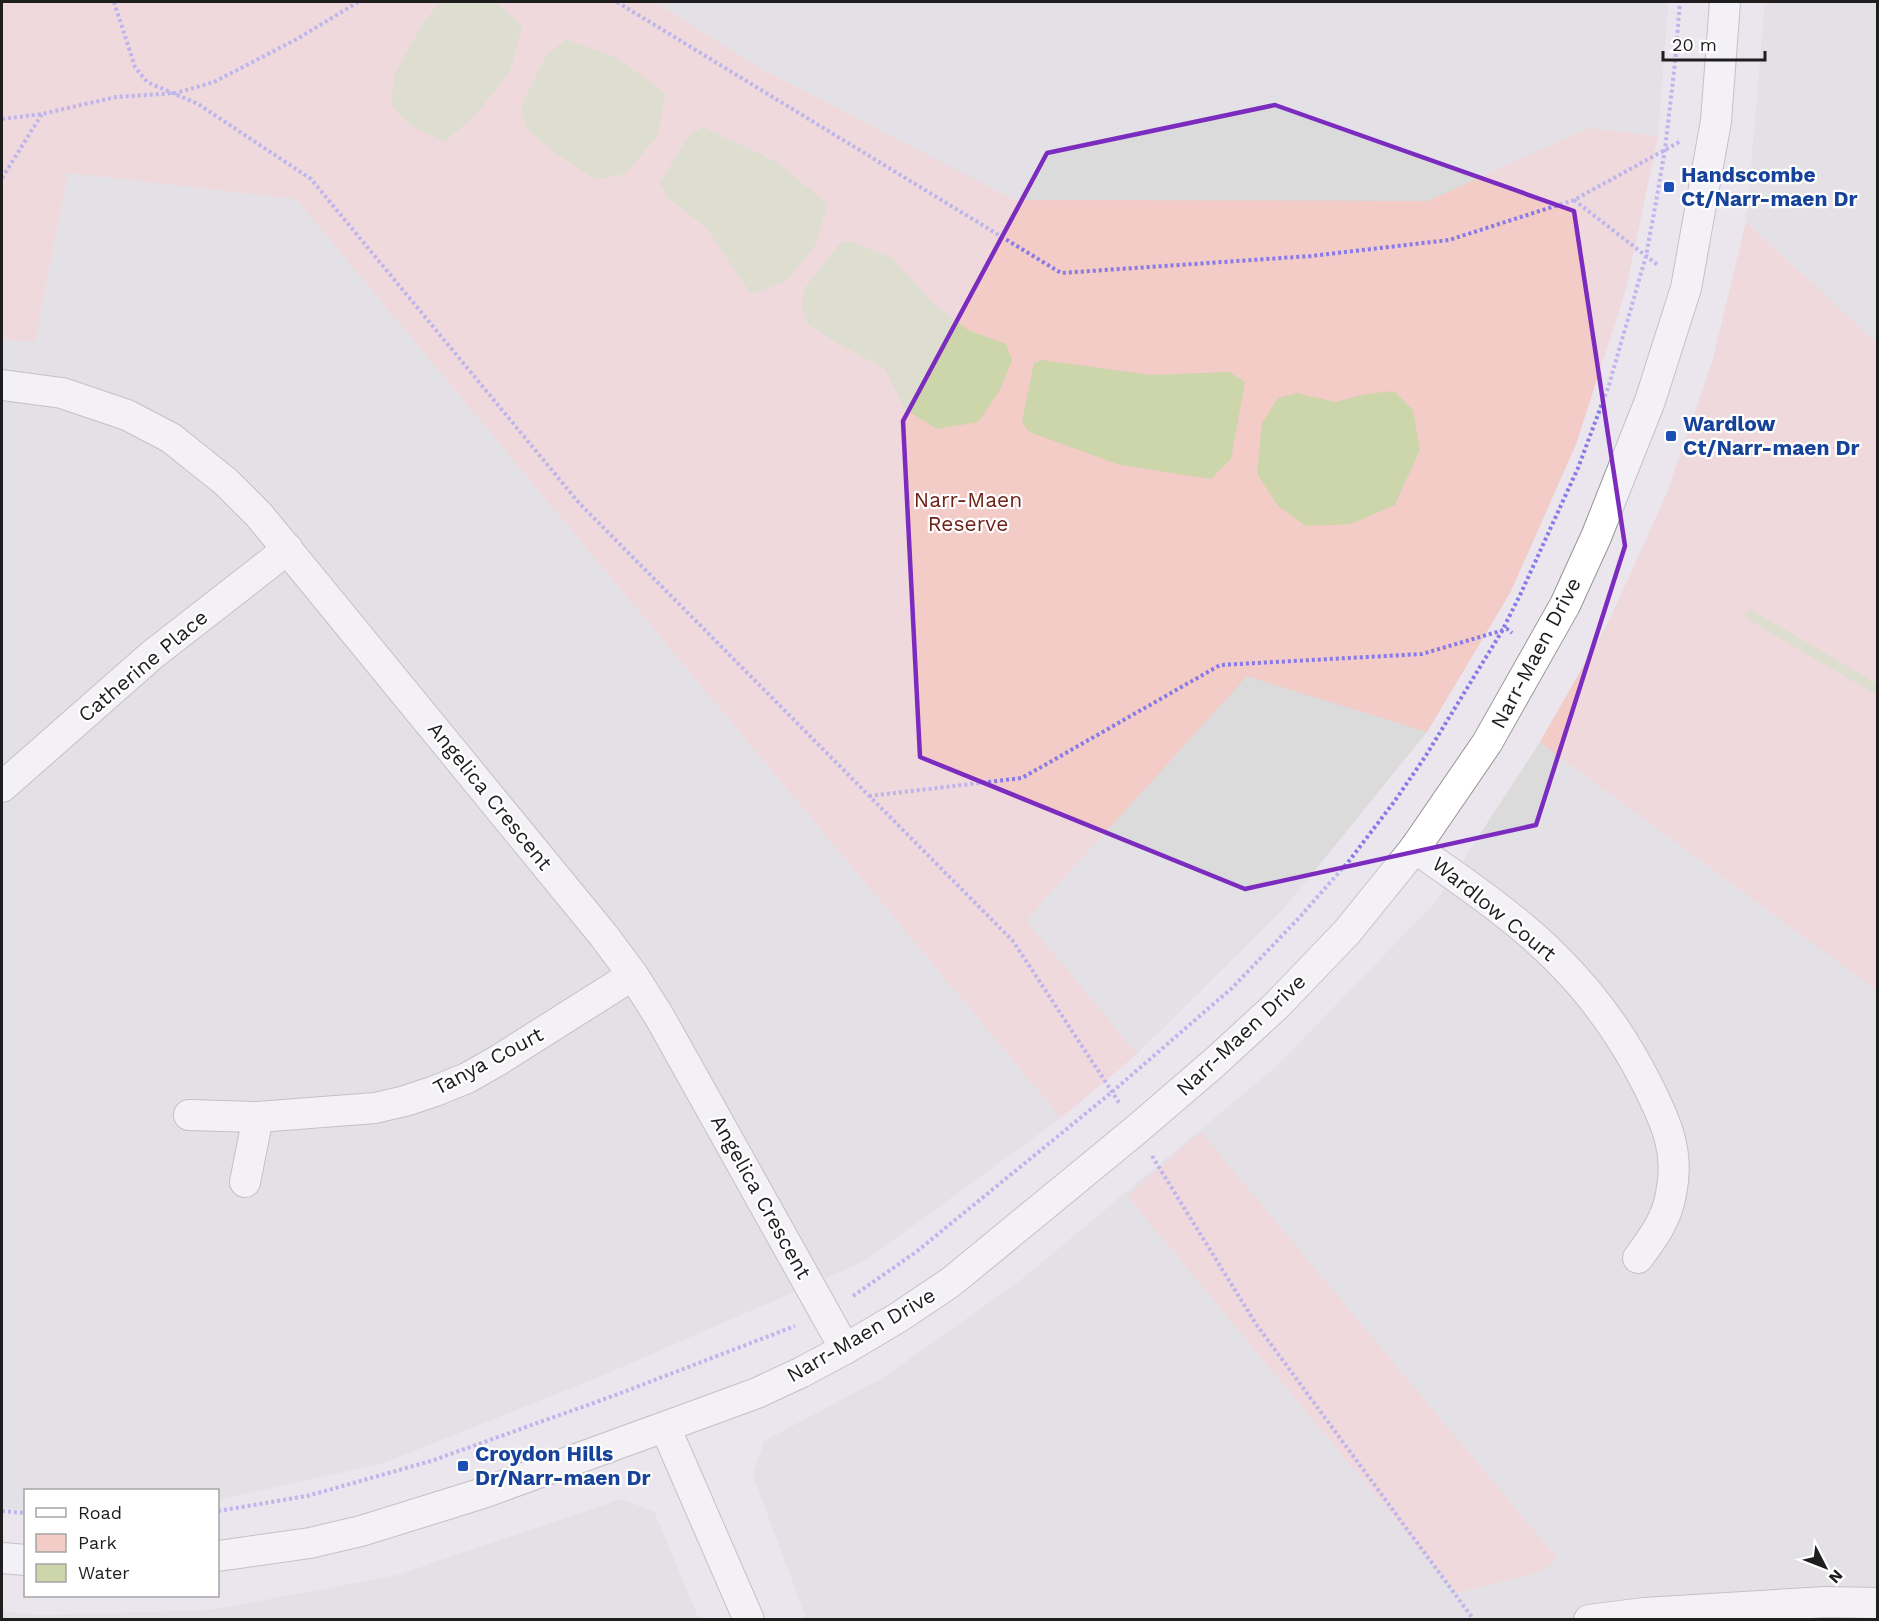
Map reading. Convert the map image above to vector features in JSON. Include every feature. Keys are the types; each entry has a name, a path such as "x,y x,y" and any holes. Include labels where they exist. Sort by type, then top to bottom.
{"street":[{"name":"Narr-Maen Drive","path":"219,1556 310,1543 361,1532 483,1493 665,1427 757,1393 802,1372 899,1317 951,1282 1136,1130 1276,1006 1347,932 1415,848 1488,743 1565,605 1605,516 1650,400 1686,288 1716,121 1725,2"},
{"name":"Angelica Crescent","path":"2,385 62,393 128,415 171,438 226,482 288,549 604,936 633,975 691,1072 845,1349"},
{"name":"Catherine Place","path":"2,787 152,655 288,549"},
{"name":"Wardlow Court","path":"1415,848 1480,894 1556,957 1611,1023 1636,1062 1667,1125 1673,1148 1674,1171 1666,1214 1657,1233 1638,1258"},
{"name":"Tanya Court","path":"189,1115 258,1118 375,1108 435,1091 466,1078 497,1060 633,975"},
{"path":"245,1182 258,1118"},
{"path":"665,1427 749,1620"},
{"path":"2,1558 24,1560"},
{"path":"1589,1620 1644,1613 1791,1604 1878,1603"}],"path":[{"path":"114,2 135,67 147,82 198,104 311,179 579,503 1013,941 1112,1092 1256,1324 1474,1620"},
{"path":"2,119 42,114 116,97 176,93 214,82 297,39 358,2"},
{"path":"617,2 1062,273 1311,256 1449,240 1574,200 1716,121"},
{"path":"219,1511 307,1496 431,1461 613,1396 803,1323 849,1299 915,1252 1112,1092 1232,988 1349,861 1394,802 1425,757 1502,631 1521,593 1582,458 1609,385 1646,256 1665,149 1680,2"},
{"path":"2,178 42,114"},
{"path":"1574,200 1686,288"},
{"path":"868,796 1022,778 1220,665 1422,654 1507,629 1540,651"},
{"path":"2,1511 24,1513"}],"highlighted area":[{"path":"1275,105 1574,211 1625,546 1536,825 1245,889 920,757 903,421 1047,153"}],"shaded area":[{"path":"2,2 1668,2 1658,136 1626,289 1576,444 1511,591 1427,732 1286,906 1137,1054 1061,1118 865,1261 597,1378 384,1463 219,1500 219,1489 24,1489 24,1511 2,1507"},
{"path":"1765,2 1877,2 1877,1619 806,1619 753,1475 764,1441 884,1377 1021,1280 1280,1063 1437,900 1540,742 1609,621 1667,493 1713,359 1746,222"},
{"path":"621,1499 654,1511 699,1619 2,1619 2,1611 38,1615 211,1610 397,1575"}],"green space":[{"name":"Narr-Maen Reserve","path":"2,2 655,2 758,67 1015,200 1428,201 1588,128 1658,136 1626,289 1576,444 1511,591 1427,732 1247,676 1026,920 1137,1054 1061,1118 296,199 68,173 35,342 2,339"},
{"path":"1746,222 1877,343 1877,991 1540,742 1609,621 1667,493 1713,359"},
{"path":"1201,1132 1557,1558 1541,1572 1457,1593 1127,1196"}],"water":[{"path":"440,2 496,2 522,26 510,71 480,110 445,142 410,125 391,105 395,74 422,24"},
{"path":"566,39 615,57 666,93 657,137 625,174 596,180 555,153 526,128 521,107 545,57"},
{"path":"703,127 777,162 828,204 815,246 785,282 751,294 706,227 669,199 660,183 689,135"},
{"path":"849,241 892,258 936,306 968,330 1006,344 1012,360 999,392 978,422 937,429 905,409 884,368 807,324 802,307 804,289 839,244"},
{"path":"1042,360 1151,375 1229,372 1245,382 1231,459 1211,479 1120,465 1029,432 1022,422 1034,363"},
{"path":"1394,391 1413,410 1420,449 1395,505 1351,524 1306,526 1278,506 1257,474 1262,423 1278,398 1297,393 1335,402 1366,394"}],"waterway":[{"path":"1750,615 1878,690"}],"place":[{"name":"Handscombe Ct/Narr-maen Dr","path":"1669,187"},
{"name":"Wardlow Ct/Narr-maen Dr","path":"1671,436"},
{"name":"Croydon Hills Dr/Narr-maen Dr","path":"463,1466"}]}
